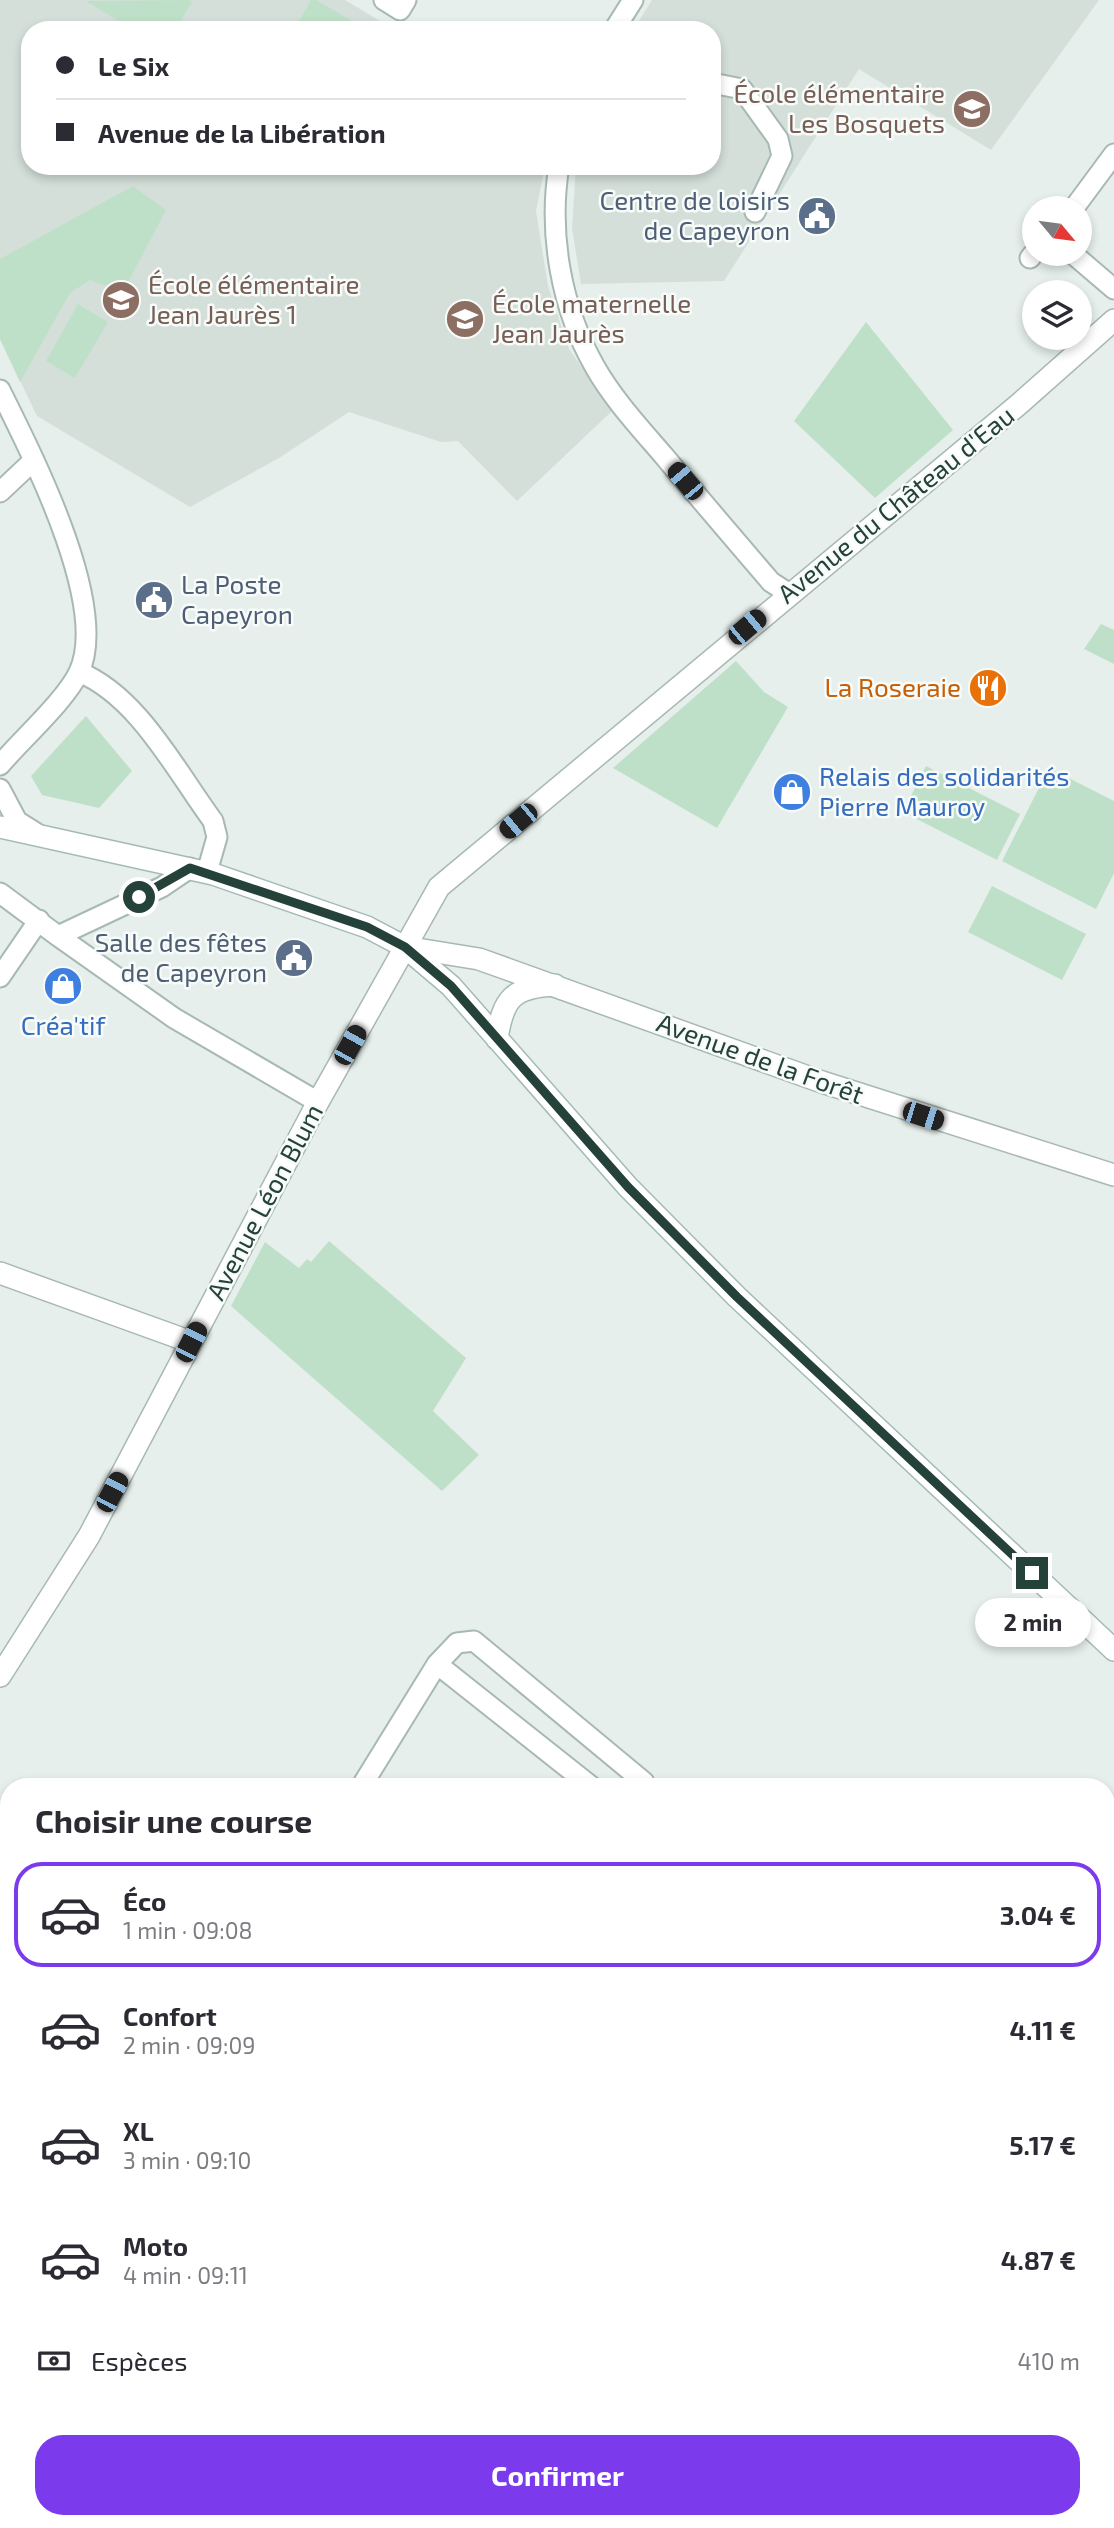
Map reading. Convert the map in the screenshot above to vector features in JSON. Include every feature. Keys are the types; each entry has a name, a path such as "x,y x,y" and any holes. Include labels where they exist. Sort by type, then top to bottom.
{"street":[{"path":"384,0 400,10 406,0"},
{"path":"621,21 633,0"},
{"path":"721,85 742,89 778,139 782,156 755,212"},
{"path":"1083,196 1114,154"},
{"path":"558,175 555,191 557,253 571,312 595,367 635,422 771,582 788,593"},
{"path":"1087,266 1114,289"},
{"name":"Avenue du Château d'Eau","path":"405,947 439,887 788,593 1018,405 1114,320"},
{"path":"0,390 34,460 62,528 79,586 88,631 79,672 46,715 0,765"},
{"path":"0,492 34,460"},
{"path":"58,936 198,870 217,838 213,821 127,703 99,680 79,672"},
{"path":"0,789 18,821 40,836"},
{"path":"0,827 198,870 367,927 405,947 451,986 628,1187 737,1297 1114,1650"},
{"path":"0,893 174,1018 318,1102"},
{"path":"0,977 39,920"},
{"name":"Avenue de la Forêt","path":"405,947 479,959 822,1083 1114,1175"},
{"name":"Avenue Léon Blum","path":"0,1676 89,1536 318,1102 405,947"},
{"path":"498,1039 503,1009 515,992 533,986 555,985"},
{"path":"0,1273 191,1342"},
{"path":"367,1778 437,1664 457,1643 474,1641 639,1778"},
{"path":"437,1664 581,1778"}],"shaded area":[{"path":"0,0 345,0 380,21 21,21 21,175 543,175 536,211 548,286 569,349 612,411 517,501 458,441 441,442 349,412 279,458 190,507 37,416 0,339"},
{"path":"652,0 1099,0 991,150 859,69 724,281 581,284 572,228 575,175 721,175 721,21 639,21"}],"green space":[{"path":"311,0 316,0 352,21 299,21"},
{"path":"86,1 192,2 180,21 118,21"},
{"path":"133,186 166,210 123,292 90,280 70,293 20,382 0,339 0,259"},
{"path":"78,304 108,322 75,378 46,361"},
{"path":"866,322 953,430 875,498 794,421"},
{"path":"1101,624 1114,630 1114,664 1084,649"},
{"path":"736,661 764,692 788,707 717,828 613,768"},
{"path":"86,716 132,771 99,808 42,795 31,776"},
{"path":"926,766 1020,814 997,860 903,812"},
{"path":"1049,768 1114,801 1114,873 1096,909 1002,861"},
{"path":"992,886 1086,934 1062,980 968,932"},
{"path":"329,1241 466,1358 433,1411 479,1455 442,1491 231,1306 265,1242 299,1268 307,1259 311,1262"}],"place":[{"name":"École élémentaire Les Bosquets","path":"972,109"},
{"name":"Centre de loisirs de Capeyron","path":"817,216"},
{"name":"École élémentaire Jean Jaurès 1","path":"121,300"},
{"name":"École maternelle Jean Jaurès","path":"465,319"},
{"name":"La Poste Capeyron","path":"154,600"},
{"name":"La Roseraie","path":"988,688"},
{"name":"Relais des solidarités Pierre Mauroy","path":"792,792"},
{"name":"Salle des fêtes de Capeyron","path":"294,958"},
{"name":"Créa'tif","path":"63,986"}],"route":[{"path":"139,897 162,887 190,868 367,927 405,947 451,986 628,1187 737,1297 1032,1573"}]}
